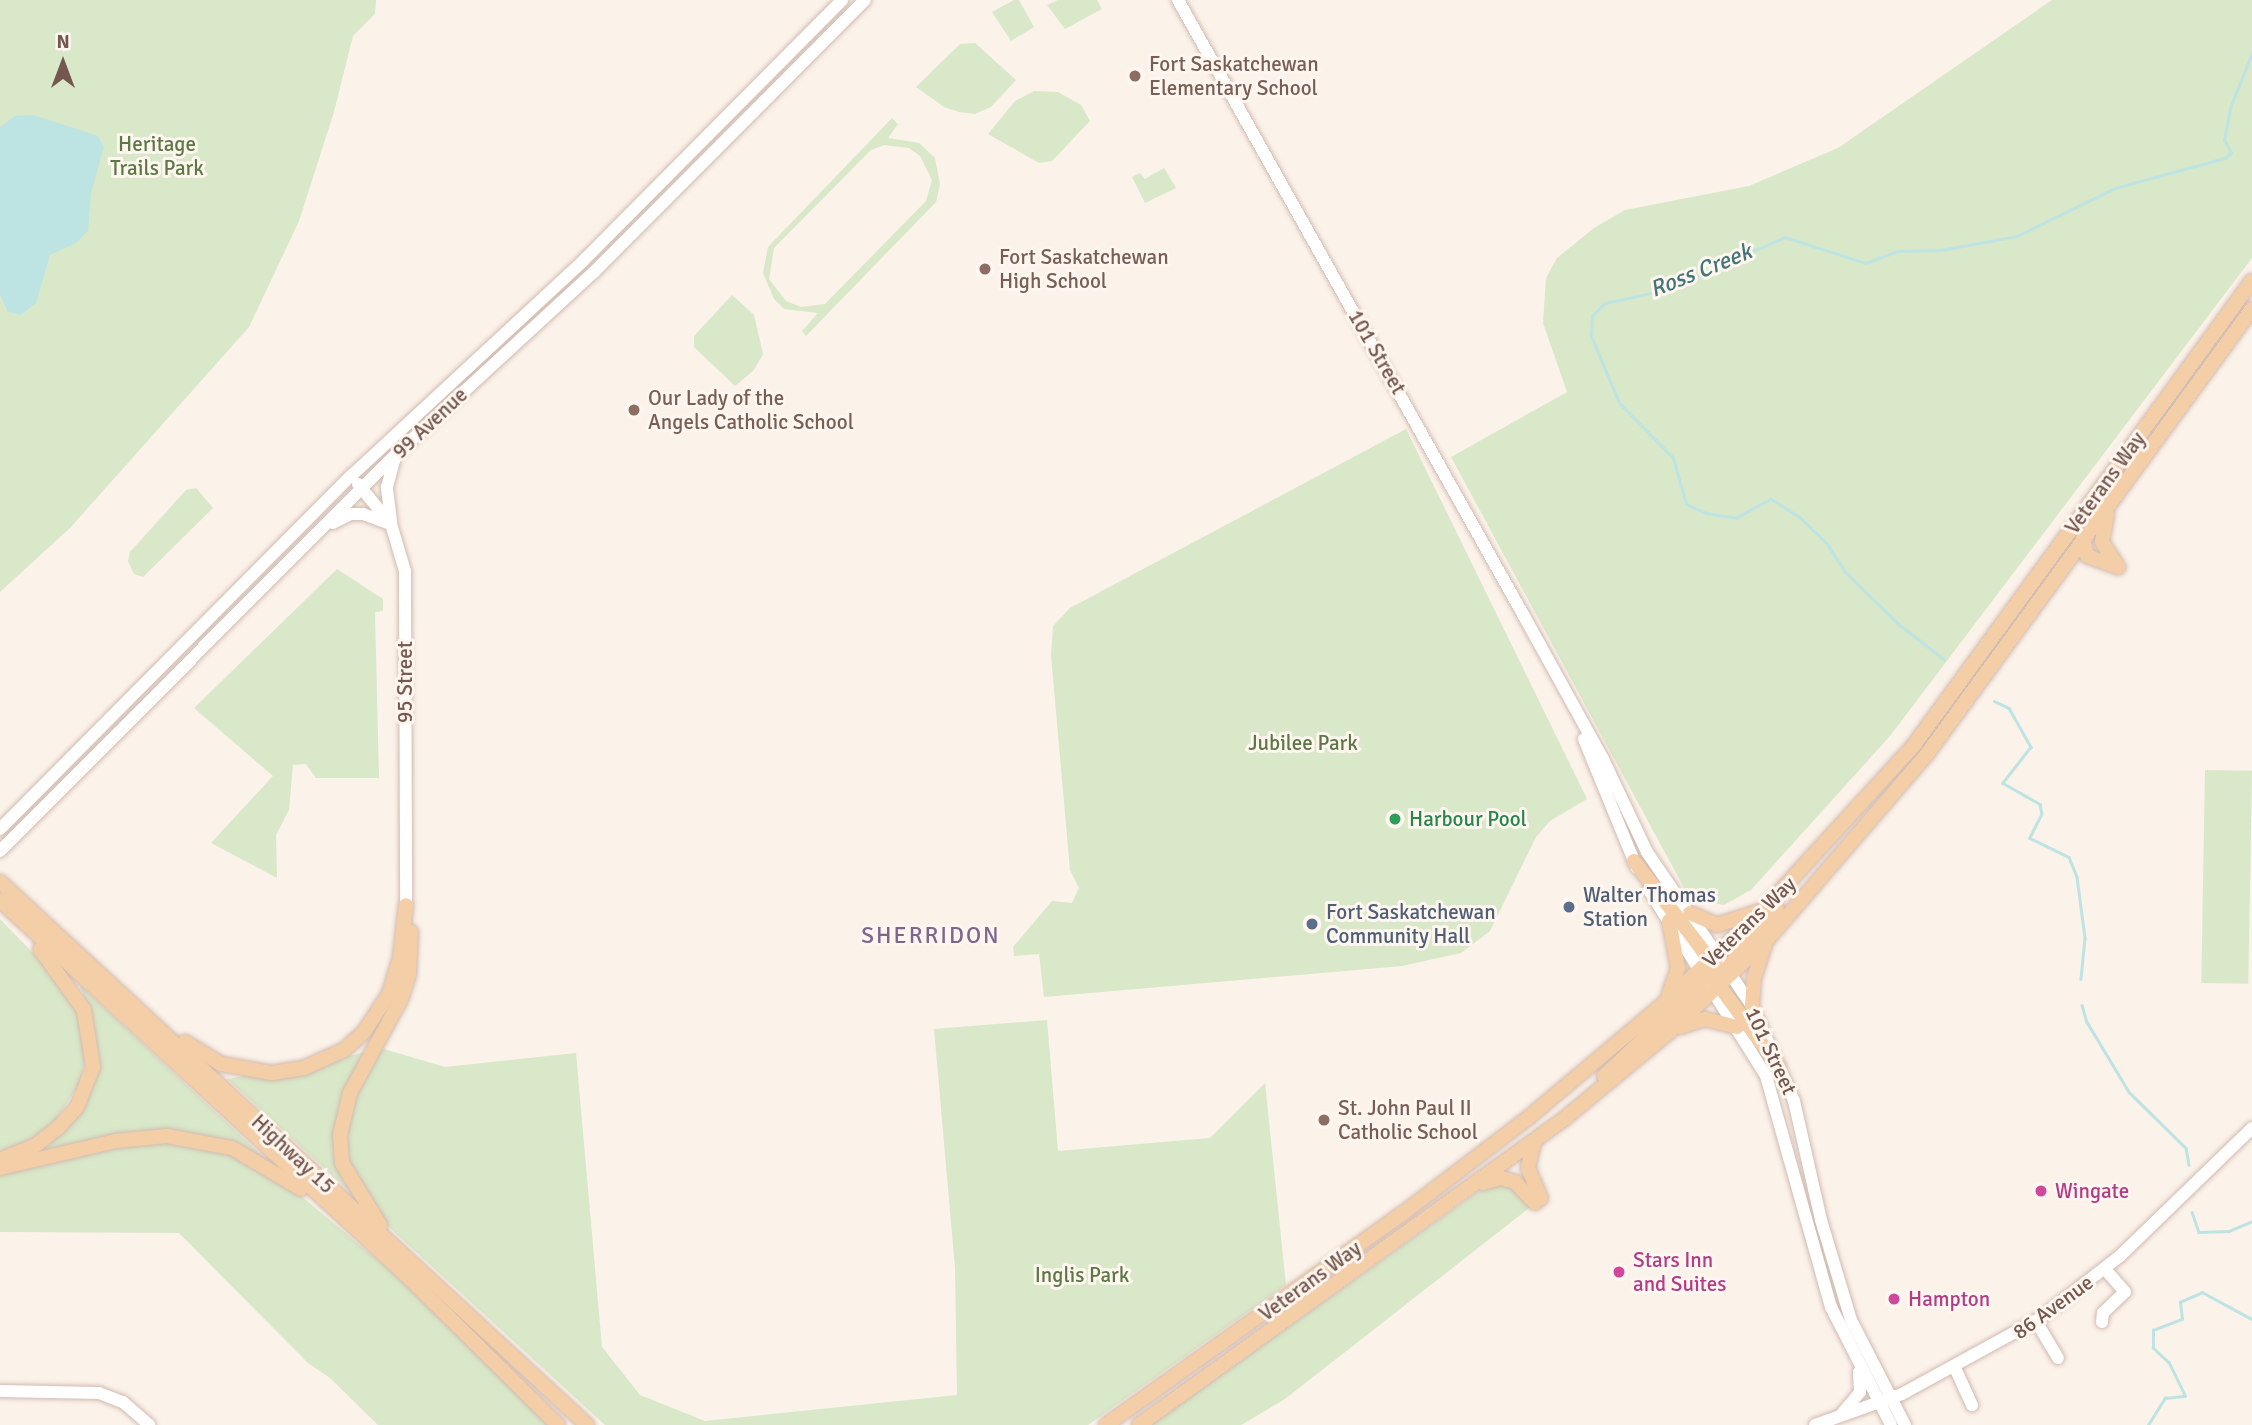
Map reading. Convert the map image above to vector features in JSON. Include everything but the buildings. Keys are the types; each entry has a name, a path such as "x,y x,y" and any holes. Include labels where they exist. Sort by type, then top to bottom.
{"main road":[{"name":"Veterans Way","path":"1139,1425 1534,1142 1669,1032 1763,910 1828,843 1914,744 2252,281"},
{"name":"Veterans Way","path":"1106,1425 1402,1214 1537,1110 1660,1007 1767,940 1882,813 2252,309"},
{"path":"2079,520 2087,556 2118,567 2102,542 2112,503"},
{"path":"1564,1119 1569,1108 1715,973 1828,843"},
{"path":"1634,861 1779,1067"},
{"name":"Highway 15","path":"0,882 418,1272 587,1425"},
{"path":"0,1159 27,1150 58,1128 77,1107 93,1067 91,1038 77,996 5,904"},
{"name":"Highway 15","path":"5,904 355,1228 558,1425"},
{"path":"84,959 201,1055 242,1069 272,1073 304,1068 344,1050 380,1010 400,958 406,905"},
{"path":"406,905 411,918 409,974 393,1020 350,1093 340,1135 342,1163 355,1190 418,1272"},
{"path":"1690,913 1717,925 1763,910"},
{"path":"1660,1007 1677,979 1669,921"},
{"path":"1752,1006 1754,978 1767,940"},
{"path":"1669,1032 1705,1019 1737,1027"},
{"path":"0,1168 141,1136 201,1139 232,1148 271,1168 355,1228"},
{"path":"1454,1198 1501,1178 1515,1181 1538,1201 1528,1168 1534,1142"}],"street":[{"name":"99 Avenue","path":"0,829 351,476 582,262 842,0"},
{"name":"99 Avenue","path":"0,851 397,453 593,273 865,0"},
{"name":"101 Street","path":"1178,0 1573,705 1647,852 1690,913 1737,1027 1774,1096 1819,1272 1855,1358 1905,1425"},
{"path":"321,530 351,514 391,524 387,487 397,453"},
{"name":"95 Street","path":"351,476 391,524 405,574 406,905"},
{"name":"101 Street","path":"1573,705 1634,861 1669,921 1715,973 1752,1006 1779,1067 1799,1116 1839,1286 1885,1401 1891,1425"},
{"name":"86 Avenue","path":"1815,1425 1885,1401 1955,1368 2036,1321 2105,1269 2252,1128"},
{"path":"2102,1322 2103,1313 2125,1292 2105,1269"},
{"path":"2036,1321 2058,1358"},
{"path":"1839,1417 1860,1392 1855,1358"},
{"path":"1955,1368 1972,1405"},
{"path":"0,1391 108,1396 149,1425"}],"green space":[{"name":"Heritage Trails Park","path":"0,0 376,0 375,14 353,36 334,112 299,221 249,327 70,528 0,592"},
{"path":"1019,0 1034,27 1011,41 992,12"},
{"path":"1058,0 1097,0 1102,9 1065,29 1047,5"},
{"path":"2052,0 2252,0 2252,258 1890,736 1751,890 1724,905 1690,899 1451,457 1567,392 1543,323 1546,278 1557,258 1594,228 1625,210 1749,186 1838,148"},
{"path":"975,43 1016,80 991,107 975,114 959,112 944,107 916,87 960,44"},
{"path":"1034,91 1058,92 1081,105 1090,121 1052,161 1039,163 988,134 1015,101"},
{"path":"892,118 898,124 888,138 919,143 935,158 940,184 936,202 806,336 802,331 818,313 784,309 774,299 763,273 768,247","holes":["884,145 909,148 920,156 932,180 926,201 825,304 801,307 786,301 769,279 774,248 871,150"]},
{"path":"1164,168 1176,188 1145,203 1132,177 1140,173 1145,179"},
{"path":"732,295 754,315 763,354 754,370 735,386 694,347 694,336"},
{"name":"Jubilee Park","path":"1406,429 1587,799 1550,821 1536,837 1490,931 1461,953 1402,966 1044,997 1039,954 1014,956 1013,947 1052,901 1072,903 1079,888 1070,870 1051,655 1053,626 1070,608"},
{"path":"196,488 213,508 143,577 134,574 128,561 130,552 186,490"},
{"path":"337,569 383,599 383,611 375,612 379,778 316,778 306,764 293,765 289,810 276,835 277,878 211,843 273,776 194,708"},
{"path":"2205,770 2252,771 2248,984 2201,983"},
{"path":"0,919 68,989 84,1028 85,1059 79,1085 49,1130 34,1143 0,1155"},
{"path":"80,985 273,1166 207,1138 45,1151 86,1097 87,1007"},
{"name":"Inglis Park","path":"1047,1020 1058,1151 1210,1138 1265,1083 1286,1285 1088,1425 605,1425 227,1079 384,1049 445,1067 576,1053 602,1347 640,1395 705,1421 957,1395 955,1268 934,1029"},
{"path":"151,1140 205,1143 271,1171 403,1281 548,1425 378,1425 330,1378 308,1363 179,1233 0,1232 0,1170"},
{"path":"1507,1182 1533,1205 1285,1399 1241,1425 1151,1425 1486,1186"}],"water":[{"path":"33,115 98,136 104,147 91,193 88,231 76,243 50,255 36,303 21,315 8,312 0,295 0,127 15,116"}],"waterway":[{"name":"Ross Creek","path":"1944,660 1898,624 1845,572 1826,543 1800,518 1771,499 1737,518 1707,514 1686,504 1673,458 1619,403 1591,336 1592,316 1605,303 1665,290 1785,237 1866,263 1897,251 1941,250 2017,236 2115,188 2225,158 2231,153 2224,140 2230,108 2252,53"},
{"name":"Ross Creek","path":"1994,701 2009,708 2031,747 2003,783 2040,804 2042,814 2030,838 2069,857 2077,877 2085,938 2081,979"},
{"name":"Ross Creek","path":"2082,1005 2087,1022 2129,1092 2186,1148 2189,1165"},
{"name":"Ross Creek","path":"2192,1212 2199,1232 2229,1231 2252,1221"},
{"name":"Ross Creek","path":"2148,1425 2165,1398 2185,1396 2169,1363 2153,1348 2153,1330 2182,1319 2180,1302 2202,1292 2252,1319"}],"place":[{"name":"Fort Saskatchewan Elementary School","path":"1135,76"},
{"name":"Fort Saskatchewan High School","path":"985,269"},
{"name":"Our Lady of the Angels Catholic School","path":"634,410"},
{"name":"Harbour Pool","path":"1395,819"},
{"name":"Walter Thomas Station","path":"1569,907"},
{"name":"Fort Saskatchewan Community Hall","path":"1312,924"},
{"name":"St. John Paul II Catholic School","path":"1324,1120"},
{"name":"Wingate","path":"2041,1191"},
{"name":"Stars Inn and Suites","path":"1619,1272"},
{"name":"Hampton","path":"1894,1299"}],"district":[{"name":"SHERRIDON","path":"931,936"}]}
